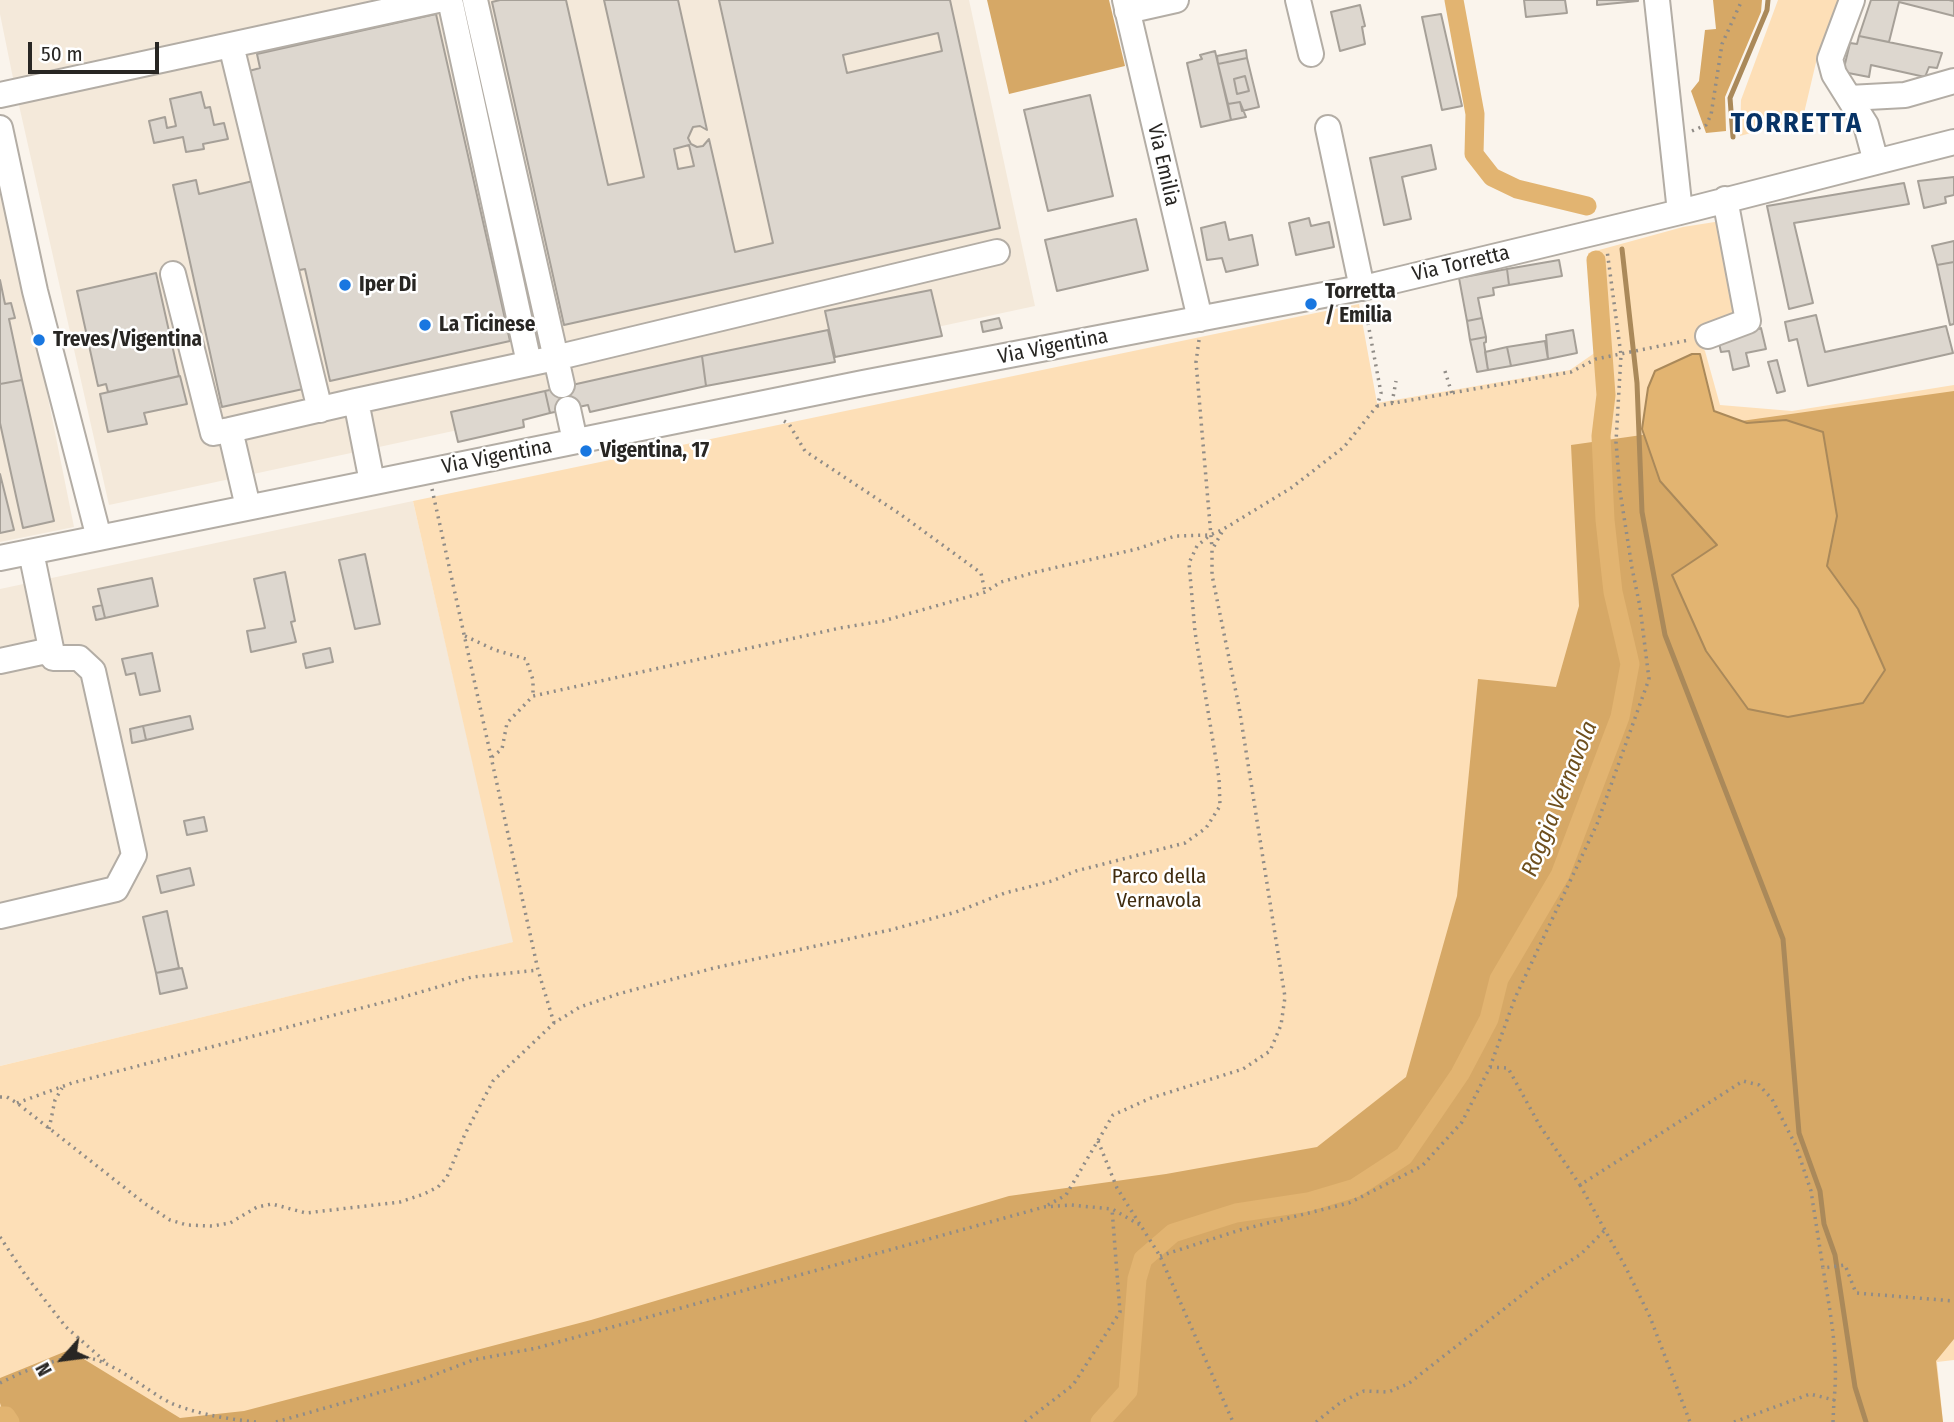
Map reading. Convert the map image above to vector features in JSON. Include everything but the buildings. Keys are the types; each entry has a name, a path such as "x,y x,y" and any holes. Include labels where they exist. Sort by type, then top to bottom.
{"street":[{"path":"0,95 438,0"},
{"path":"450,0 529,363"},
{"path":"475,0 562,385"},
{"name":"Via Emilia","path":"1175,0 1126,6 1199,331"},
{"path":"1298,0 1311,54"},
{"path":"1657,0 1680,212"},
{"path":"1852,0 1830,58 1834,74 1866,125 1876,162"},
{"path":"231,45 320,410"},
{"path":"1849,98 1905,95 1954,81"},
{"path":"0,128 35,290 99,538"},
{"path":"1328,128 1362,292"},
{"name":"Via Torretta","path":"1199,331 1954,142"},
{"path":"1708,336 1748,321 1725,199"},
{"path":"173,274 213,433 555,358 998,252"},
{"name":"Via Vigentina","path":"0,558 575,441 1199,331"},
{"path":"356,401 372,482"},
{"path":"568,410 575,441"},
{"path":"230,430 248,507"},
{"path":"0,916 116,890 134,855 93,671 79,658 53,658 31,552"},
{"path":"0,661 51,650"}],"path":[{"path":"1672,141 1706,125 1711,115 1722,44 1742,0"},
{"path":"1160,1256 1240,1230 1349,1203 1422,1166 1462,1122 1490,1067 1515,998 1597,824 1648,679 1616,442 1619,355 1607,250 1619,248"},
{"path":"0,1097 7,1097 17,1103 144,1203 170,1220 187,1225 212,1226 230,1223 257,1207 272,1205 306,1213 400,1202 438,1187 447,1177 465,1133 493,1080 555,1023 580,1007 714,968 890,930 956,912 1005,892 1185,843 1200,834 1220,806 1219,778 1195,632 1189,564 1197,546 1210,535 1270,502 1344,447 1377,406 1381,393 1362,292"},
{"path":"1044,1207 1066,1195 1113,1115 1151,1098 1244,1069 1270,1051 1282,1025 1285,997 1239,707 1212,575 1196,362 1199,331"},
{"path":"1377,406 1571,372 1596,359 1708,336"},
{"path":"1445,371 1452,394"},
{"path":"1392,404 1396,381"},
{"path":"777,417 789,424 805,451 981,572 985,592"},
{"path":"432,487 538,970 555,1023"},
{"path":"1212,550 1223,530"},
{"path":"492,757 502,748 507,723 533,696 840,628 883,621 985,592 1002,582 1036,572 1137,549 1175,536 1210,535"},
{"path":"465,636 495,650 526,659 533,680 533,696"},
{"path":"17,1103 63,1086 472,977 538,970"},
{"path":"1490,1067 1508,1068 1540,1126 1580,1185 1650,1317 1690,1422"},
{"path":"1580,1185 1743,1081 1759,1085 1772,1099 1796,1146 1811,1191 1835,1340 1837,1373 1833,1422"},
{"path":"49,1129 55,1100 63,1086"},
{"path":"1097,1139 1117,1188 1160,1256 1233,1422"},
{"path":"276,1422 415,1382 473,1360 551,1345 1044,1207 1071,1205 1112,1209 1142,1226"},
{"path":"1025,1422 1073,1385 1120,1312 1112,1209"},
{"path":"1316,1422 1341,1402 1364,1391 1388,1392 1408,1384 1541,1280 1581,1254 1605,1230"},
{"path":"0,1237 66,1327 110,1365 177,1405 211,1417 257,1422"},
{"path":"1822,1268 1846,1265 1856,1293 1954,1301"},
{"path":"0,1382 34,1367 79,1357 110,1365"},
{"path":"1734,1422 1810,1394 1834,1400"}],"shaded area":[{"path":"0,0 969,0 1035,306 109,505 14,83 0,14"},
{"path":"987,0 1109,0 1125,66 1009,94"},
{"path":"1713,0 1762,0 1761,12 1725,97 1726,131 1706,133 1691,91 1699,81 1705,30 1716,29"},
{"path":"0,159 74,527 0,542"},
{"path":"1692,354 1700,354 1714,411 1747,423 1786,420 1823,432 1837,516 1827,566 1858,609 1885,670 1863,703 1788,717 1748,709 1706,651 1672,575 1717,545 1660,481 1642,429 1648,388 1655,371"},
{"path":"1954,391 1954,1339 1936,1361 1943,1422 6,1422 0,1403 0,1378 69,1350 180,1418 244,1411 591,1320 1009,1196 1166,1174 1317,1147 1406,1077 1457,896 1478,679 1556,687 1579,606 1571,445"},
{"path":"413,501 514,942 0,1066 0,589"}],"green space":[{"path":"1778,0 1838,0 1818,54 1805,118 1740,136 1741,100"},
{"name":"Parco della Vernavola","path":"1721,221 1741,322 1695,339 1705,351 1720,405 1792,411 1954,385 1954,1360 1937,1362 1943,1422 0,1422 0,1066 513,942 413,501 1359,304 1377,403 1570,370 1596,352 1588,253 1683,227"}],"waterway":[{"name":"Roggia Vernavola","path":"1454,0 1475,114 1474,154 1492,177 1517,189 1587,206"},
{"path":"1733,137 1730,98 1767,10 1768,0"},
{"path":"1622,249 1637,383 1642,512 1665,635 1783,939 1799,1133 1820,1191 1824,1224 1835,1255 1855,1387 1866,1422"},
{"name":"Roggia Vernavola","path":"1100,1422 1128,1391 1137,1279 1143,1259 1173,1233 1236,1213 1308,1202 1355,1188 1404,1156 1460,1074 1489,1019 1499,979 1560,875 1620,717 1630,664 1613,592 1605,520 1601,436 1606,395 1596,260"},
{"name":"Roggia Vernavola","path":"0,1416 6,1416 10,1422"}],"place":[{"name":"Iper Di","path":"345,285"},
{"name":"Torretta / Emilia","path":"1311,304"},
{"name":"La Ticinese","path":"425,325"},
{"name":"Treves/Vigentina","path":"39,340"},
{"name":"Vigentina, 17","path":"586,451"}],"district":[{"name":"TORRETTA","path":"1797,124"}]}
